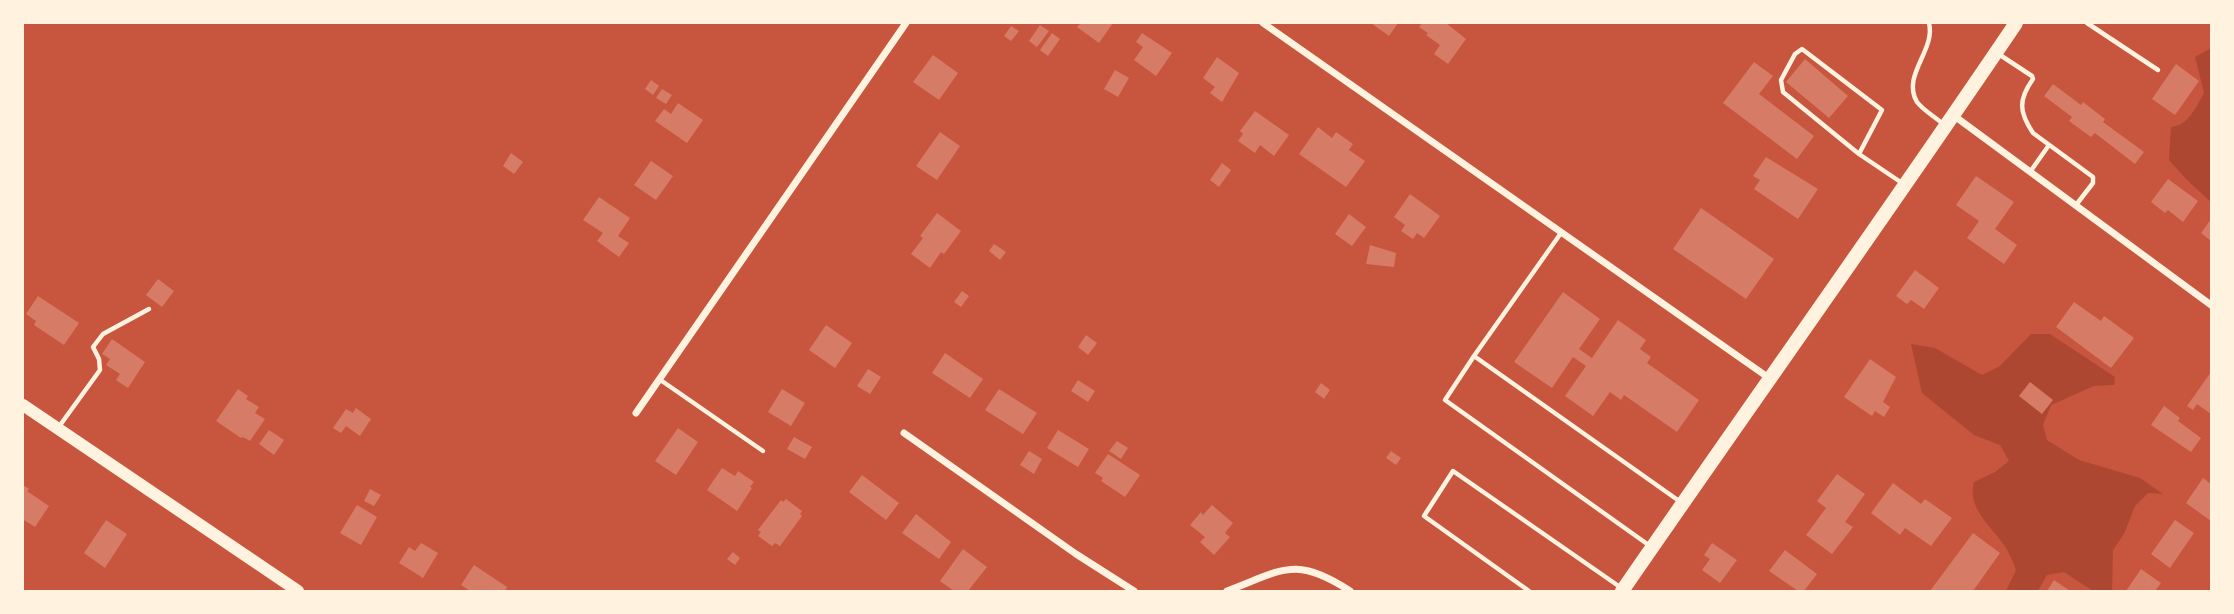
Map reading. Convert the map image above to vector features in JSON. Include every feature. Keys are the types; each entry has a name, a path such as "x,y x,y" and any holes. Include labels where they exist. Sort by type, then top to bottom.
{"main road":[{"path":"1623,591 2016,23"}],"street":[{"path":"636,413 906,23"},
{"path":"1263,23 1769,378"},
{"path":"1950,121 2030,172 2211,305"},
{"path":"23,405 298,591"},
{"path":"904,433 1076,554 1134,591"},
{"path":"1227,591 1275,572 1302,569 1327,576 1350,591"}],"lane":[{"path":"1929,23 1932,32 1916,72 1913,93 1918,104 1950,121"},
{"path":"2087,23 2158,70"},
{"path":"1859,154 1882,110 1802,48 1795,54 1781,80 1783,92 1859,154 1906,185"},
{"path":"1996,52 2032,76 2021,107 2026,123 2033,133 2093,177 2092,183 2076,205"},
{"path":"2030,172 2049,145"},
{"path":"1562,232 1445,400 1652,548"},
{"path":"58,429 100,370 99,359 93,347 103,334 149,309"},
{"path":"1474,356 1683,503"},
{"path":"659,379 764,451"},
{"path":"1529,591 1424,516 1453,471 1623,591"}],"shaded area":[{"path":"2211,48 2211,202 2169,160 2171,127 2187,119 2204,93 2195,57"},
{"path":"2031,334 2050,334 2115,377 2114,385 2094,386 2051,405 2043,425 2047,440 2079,460 2140,478 2163,494 2148,493 2135,506 2124,534 2113,550 2112,591 2093,591 2064,572 2047,575 2038,591 2006,591 2016,570 2006,548 1977,508 1973,491 1974,482 1995,472 2009,461 2000,445 1974,435 1922,393 1911,344 1935,348 1982,375 2000,366"}],"building":[{"path":"1081,23 1113,23 1099,43 1077,27"},
{"path":"1371,23 1398,23 1389,36"},
{"path":"1422,23 1446,23 1466,39 1448,64 1434,54 1440,45 1419,27"},
{"path":"1040,25 1049,31 1037,47 1029,41"},
{"path":"1011,26 1019,31 1011,41 1004,36"},
{"path":"1052,33 1060,39 1048,56 1040,50"},
{"path":"1142,33 1172,53 1156,76 1134,60 1143,47 1136,42"},
{"path":"933,55 958,73 939,100 913,82"},
{"path":"1217,57 1239,73 1222,102 1210,93 1215,87 1203,78"},
{"path":"1805,59 1848,96 1829,118 1786,82"},
{"path":"1754,62 1773,76 1759,94 1814,136 1797,159 1723,103"},
{"path":"2176,64 2199,81 2175,115 2152,99"},
{"path":"1115,70 1129,78 1118,97 1104,89"},
{"path":"651,80 659,86 653,95 645,89"},
{"path":"2053,84 2081,105 2083,102 2105,119 2103,122 2144,152 2135,164 2095,133 2091,137 2069,121 2072,117 2044,96"},
{"path":"662,89 672,95 666,104 656,98"},
{"path":"678,103 703,120 687,143 655,121 664,109 671,114"},
{"path":"1255,111 1289,135 1274,156 1260,145 1255,153 1238,141 1243,134 1240,131"},
{"path":"1318,127 1332,138 1336,132 1353,144 1349,150 1365,161 1346,187 1299,154"},
{"path":"940,132 960,146 937,180 916,166"},
{"path":"511,153 523,162 514,174 503,166"},
{"path":"1766,157 1818,189 1798,219 1754,189 1760,180 1753,176"},
{"path":"651,161 673,176 656,200 634,185"},
{"path":"1222,163 1231,170 1219,187 1210,180"},
{"path":"1976,176 2014,202 1995,229 2017,245 2004,264 1967,238 1979,221 1956,205"},
{"path":"2168,179 2198,201 2183,222 2168,210 2165,213 2151,202"},
{"path":"1410,194 1440,216 1424,238 1417,233 1413,239 1401,231 1405,225 1394,217"},
{"path":"599,197 630,218 618,236 629,243 619,257 597,241 603,233 583,220"},
{"path":"1701,208 1774,259 1746,299 1673,249"},
{"path":"937,213 961,231 930,268 911,254"},
{"path":"1349,214 1366,227 1352,246 1335,234"},
{"path":"2211,219 2211,241 2201,233"},
{"path":"994,244 1006,252 1000,260 989,251"},
{"path":"1370,245 1396,253 1394,267 1366,264"},
{"path":"1915,270 1939,288 1924,309 1911,300 1907,304 1896,296"},
{"path":"158,279 174,291 162,307 146,295"},
{"path":"962,291 969,296 961,307 954,302"},
{"path":"1563,292 1600,319 1579,349 1592,358 1618,320 1646,340 1640,349 1651,357 1647,363 1699,400 1677,432 1624,395 1621,400 1610,392 1593,416 1565,396 1586,366 1573,357 1552,388 1514,362"},
{"path":"38,296 79,323 64,345 34,325 36,321 26,314"},
{"path":"2074,302 2101,321 2104,316 2134,338 2111,368 2056,327"},
{"path":"826,325 852,343 835,368 809,350"},
{"path":"1086,335 1097,343 1088,355 1078,347"},
{"path":"112,339 145,362 128,388 116,380 120,374 106,365 110,359 102,354"},
{"path":"945,353 983,379 970,398 932,373"},
{"path":"1870,359 1896,377 1883,402 1890,407 1884,417 1875,411 1872,416 1844,397"},
{"path":"868,369 881,377 870,394 857,386"},
{"path":"2211,372 2211,414 2197,404 2193,410 2187,406"},
{"path":"1078,380 1095,391 1088,402 1071,391"},
{"path":"2030,382 2053,400 2042,414 2019,396"},
{"path":"1321,383 1330,390 1324,399 1315,392"},
{"path":"238,389 248,396 246,399 259,407 255,413 265,419 250,441 216,421"},
{"path":"782,389 805,403 791,426 768,412"},
{"path":"999,389 1037,413 1023,434 985,410"},
{"path":"2164,406 2180,418 2178,421 2201,438 2191,452 2151,425"},
{"path":"356,408 371,419 360,436 346,426 341,433 333,428 346,409 353,413"},
{"path":"678,428 698,442 676,475 655,461"},
{"path":"269,430 284,440 274,455 259,444"},
{"path":"1058,430 1089,449 1078,467 1047,448"},
{"path":"794,437 812,447 805,459 787,449"},
{"path":"1117,441 1128,448 1121,459 1109,451"},
{"path":"1029,451 1042,459 1034,474 1020,465"},
{"path":"1391,451 1401,458 1396,465 1386,458"},
{"path":"1108,454 1140,475 1125,497 1101,481 1103,478 1095,473"},
{"path":"722,468 735,476 738,471 754,482 737,511 707,490"},
{"path":"1837,474 1865,494 1845,522 1853,527 1832,554 1806,535 1826,508 1817,501"},
{"path":"862,475 899,503 886,520 849,492"},
{"path":"2203,478 2211,484 2211,521 2186,503"},
{"path":"1893,483 1921,504 1925,499 1952,518 1931,546 1905,528 1900,535 1871,513"},
{"path":"23,485 29,489 27,491 49,506 35,527 24,520 23,522"},
{"path":"370,489 381,495 374,506 364,501"},
{"path":"786,499 802,511 802,516 780,546 775,543 772,546 758,536 761,532 758,530 781,500 783,502"},
{"path":"357,505 377,517 361,545 340,533"},
{"path":"1212,505 1233,523 1225,533 1230,537 1214,555 1200,542 1205,537 1190,525 1201,512 1203,515"},
{"path":"916,514 951,542 939,559 902,533"},
{"path":"106,520 127,534 105,568 84,553"},
{"path":"2175,520 2194,533 2170,568 2151,554"},
{"path":"1973,533 2000,553 1973,591 1930,591"},
{"path":"421,543 438,553 423,578 399,563 409,547 415,551"},
{"path":"1712,543 1737,560 1720,583 1702,570 1710,559 1704,555"},
{"path":"963,549 987,567 968,591 954,591 940,581"},
{"path":"1785,550 1817,574 1804,591 1798,591 1769,571"},
{"path":"733,552 740,558 735,565 727,559"},
{"path":"474,565 507,587 505,591 470,591 461,585"},
{"path":"2141,569 2161,583 2155,591 2126,591"},
{"path":"2054,580 2070,591 2047,591"}]}
